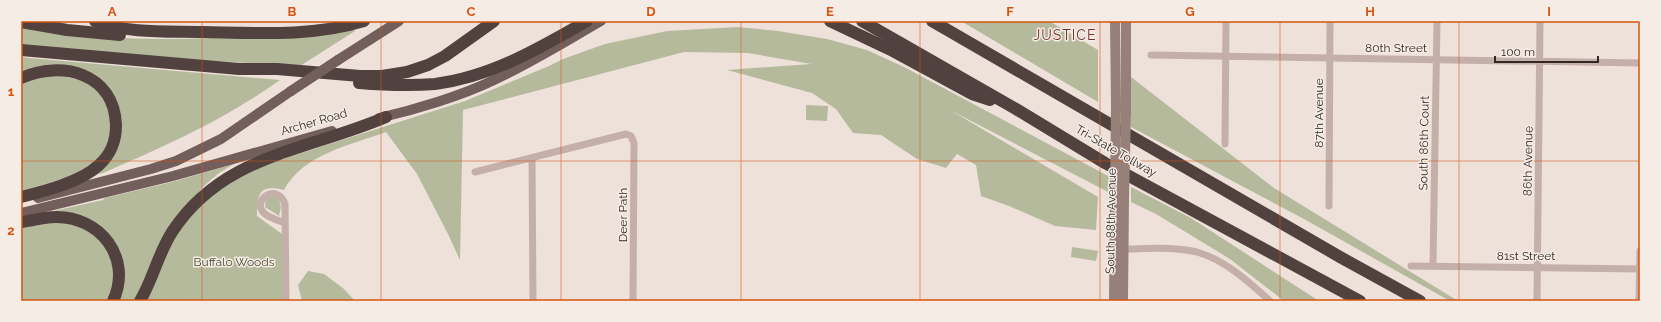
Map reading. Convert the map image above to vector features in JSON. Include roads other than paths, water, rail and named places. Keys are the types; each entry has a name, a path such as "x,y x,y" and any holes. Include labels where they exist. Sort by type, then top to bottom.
{"highway":[{"path":"95,21 109,26 134,30 246,32 291,32 318,30 342,27 364,21"},
{"path":"21,50 239,69 276,69 360,76 382,76 407,72 445,56 494,21"},
{"path":"239,69 278,77 316,80 411,86 437,84 487,71 507,64 588,21"},
{"path":"830,21 891,50 972,94 1016,109"},
{"name":"Tri-State Tollway","path":"862,21 1016,109 1105,163 1360,301"},
{"name":"Tri-State Tollway","path":"932,21 1340,257 1420,301"},
{"path":"21,22 67,30 117,34 201,35 246,32"},
{"path":"21,78 33,73 52,70 76,73 92,80 97,83 111,101 115,114 116,135 109,154 98,167 88,174 57,187 21,197"},
{"path":"140,301 162,249 172,232 192,207 221,182 256,163 364,126 386,116"},
{"path":"21,222 55,217 78,220 90,226 105,237 114,250 120,270 119,283 113,301"}],"main road":[{"path":"21,202 64,192 176,160 221,139 291,91 399,21"},
{"name":"Archer Road","path":"21,213 173,176 469,91 493,81 537,58 601,21"}],"street":[{"name":"South 88th Avenue","path":"1115,21 1115,194 1123,301"},
{"name":"South 88th Avenue","path":"1114,301 1124,199 1126,21"},
{"path":"1225,144 1226,21"},
{"name":"87th Avenue","path":"1330,21 1330,206"},
{"name":"South 86th Court","path":"1433,265 1437,21"},
{"name":"86th Avenue","path":"1537,301 1540,21"},
{"name":"80th Street","path":"1151,55 1640,63"},
{"name":"Deer Path","path":"532,158 626,134 631,136 634,143 633,301"},
{"path":"475,172 532,158 533,301"},
{"path":"284,223 286,301"},
{"path":"1119,249 1171,249 1196,252 1222,262 1270,301"},
{"path":"1640,251 1640,301"},
{"name":"81st Street","path":"1411,266 1433,265 1640,269"}],"district":[{"name":"JUSTICE","path":"1065,35"}],"park label":[{"name":"Buffalo Woods","path":"234,262"}]}
